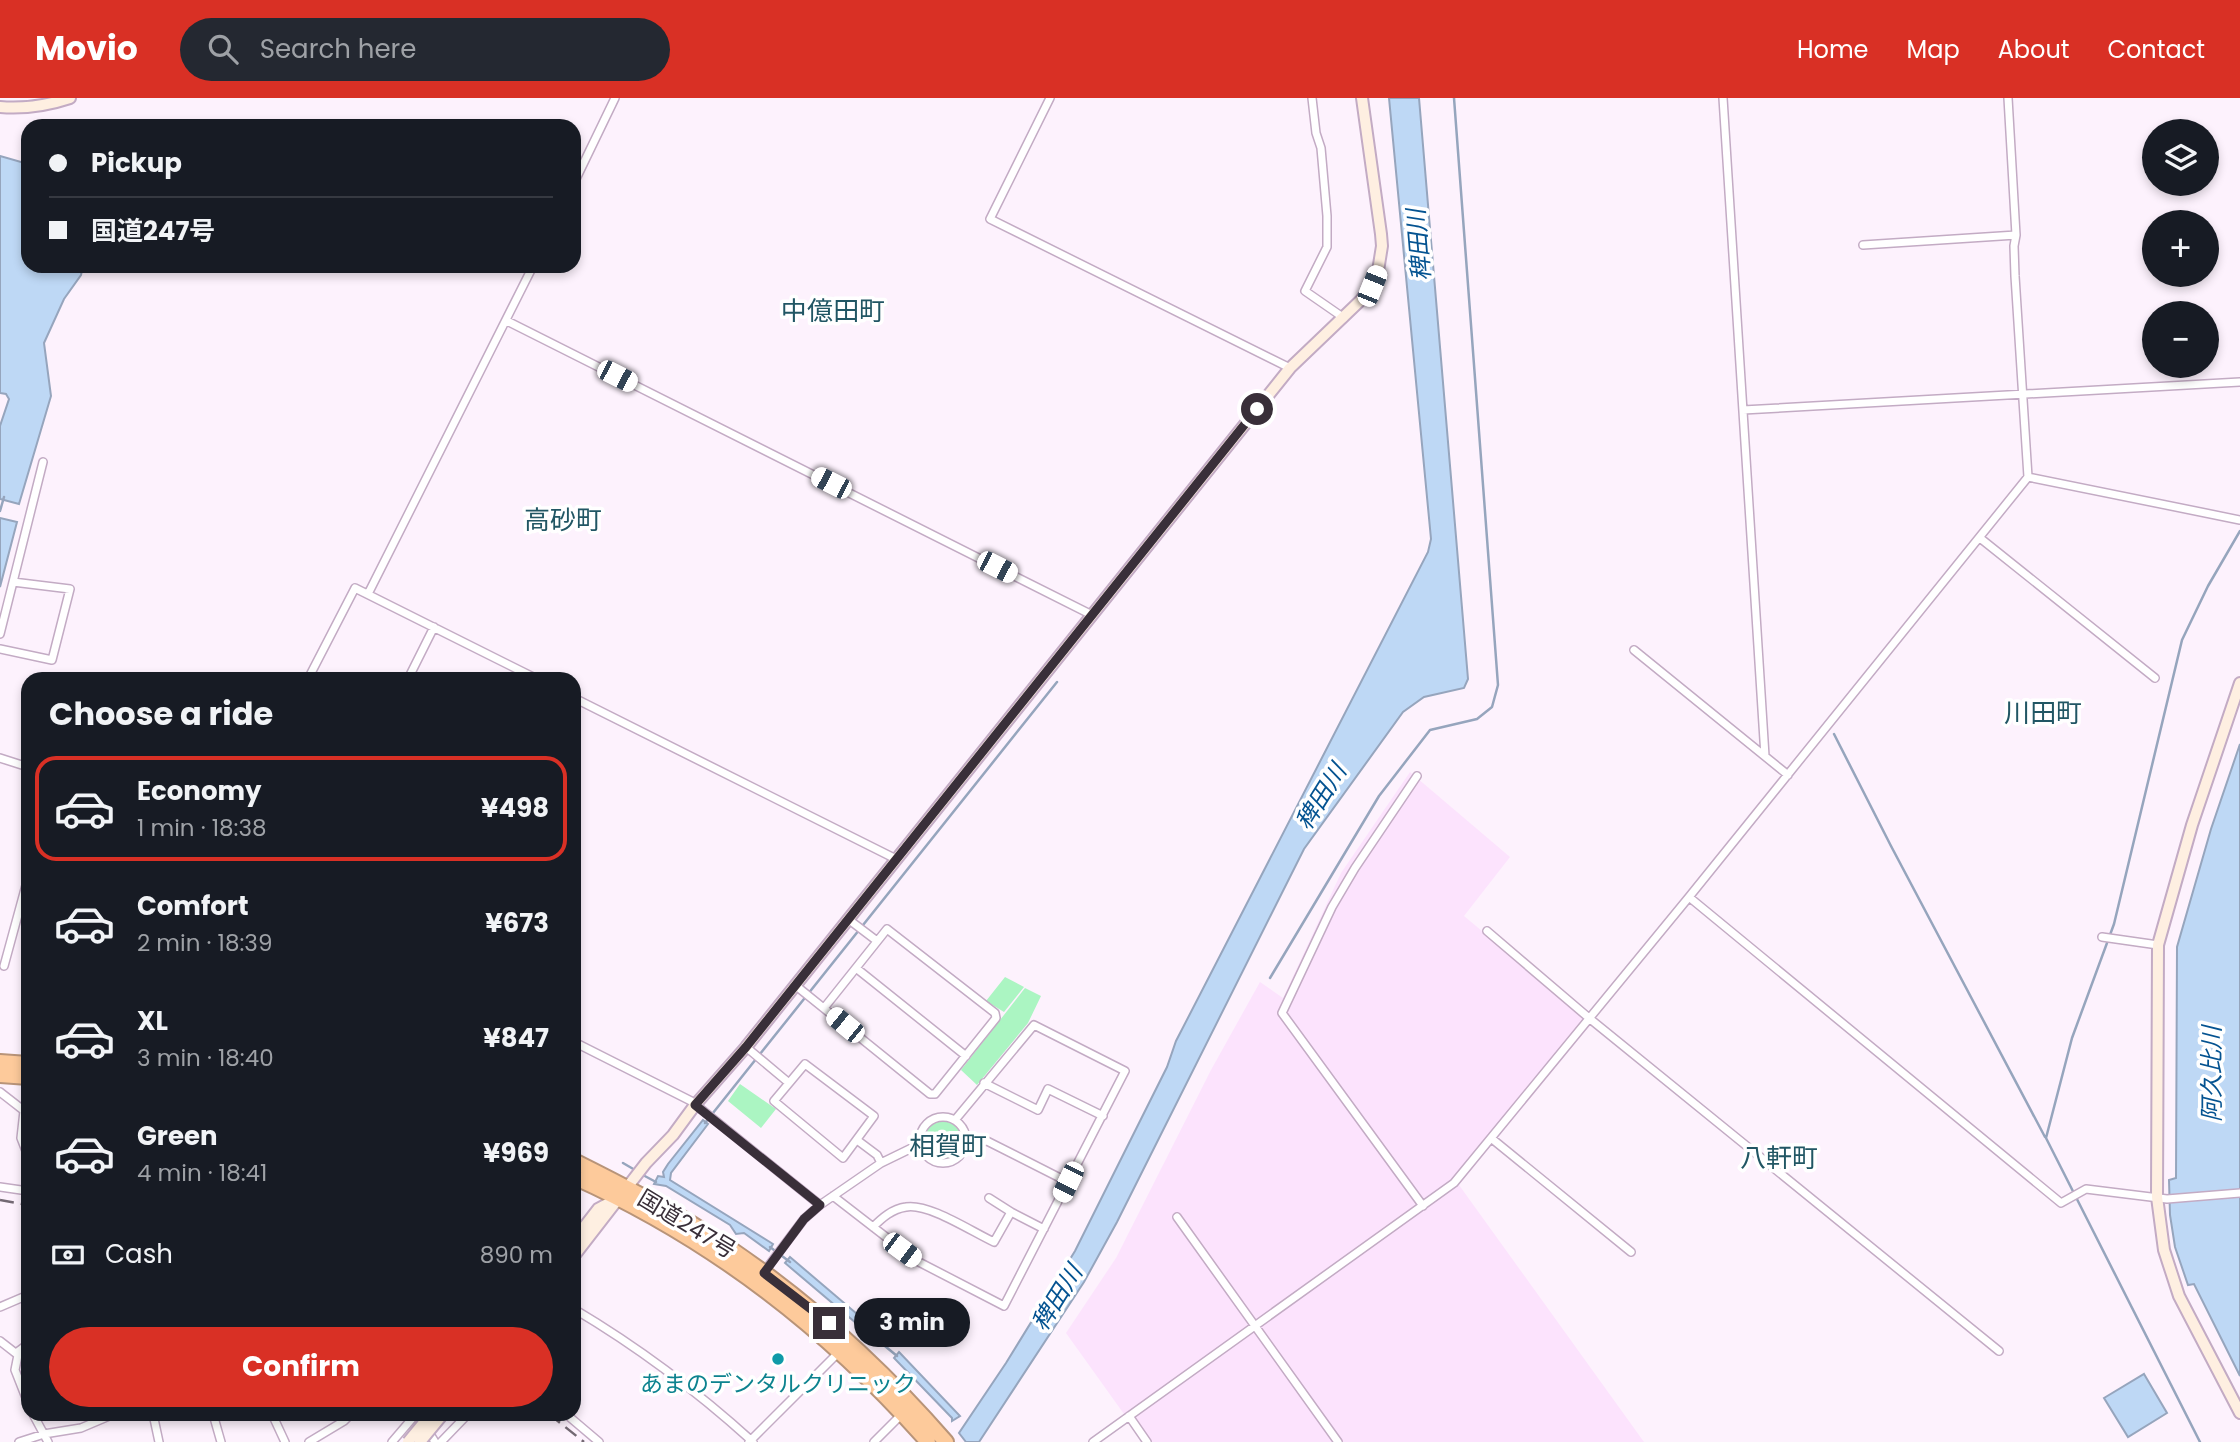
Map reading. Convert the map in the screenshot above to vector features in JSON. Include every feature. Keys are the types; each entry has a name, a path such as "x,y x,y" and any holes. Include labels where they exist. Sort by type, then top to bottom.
{"highway":[{"path":"0,1064 14,1072"},
{"name":"国道247号","path":"581,1165 768,1267 874,1366 946,1442"},
{"name":"国道247号","path":"581,1178 627,1188 663,1222 739,1270 840,1352 903,1413 928,1442"}],"street":[{"path":"0,107 23,109 47,106 69,98"},
{"path":"581,168 615,98"},
{"path":"1051,98 990,219 1290,368"},
{"path":"1312,98 1316,133 1321,148 1327,247 1305,291 1344,318"},
{"path":"581,1234 598,1209 627,1188 646,1163 699,1108 749,1050 852,922 896,859 1290,368 1344,318 1372,286 1378,271 1382,246 1362,98"},
{"path":"1723,98 1765,756"},
{"path":"1093,1442 1454,1183 2028,477 2008,98"},
{"path":"1381,234 1389,246"},
{"path":"1863,245 2016,235"},
{"path":"368,594 530,273"},
{"path":"506,321 1092,615"},
{"path":"1743,410 2240,382"},
{"path":"0,634 43,461"},
{"path":"2028,477 2237,519"},
{"path":"1980,538 2155,678"},
{"path":"0,649 52,660 70,590 13,582"},
{"path":"312,672 355,588 523,672"},
{"path":"412,672 434,627"},
{"path":"1634,650 1788,775"},
{"path":"2240,683 2192,825 2158,945 2164,1250 2179,1296 2240,1413"},
{"path":"581,702 896,859"},
{"path":"0,758 21,765"},
{"path":"1417,776 1332,907 1282,1013 1423,1206"},
{"path":"1689,897 2061,1203 2086,1189 2162,1198 2240,1193"},
{"path":"4,966 21,904"},
{"path":"852,922 877,941"},
{"path":"799,988 930,1094 935,1094 996,1018 995,1013 887,929 824,1008"},
{"path":"1487,931 1589,1018 1999,1351"},
{"path":"2102,937 2158,945"},
{"path":"856,968 966,1056"},
{"path":"833,1196 917,1261 1004,1306 1125,1071 1034,1025 955,1120"},
{"path":"581,1046 699,1108 820,1205"},
{"path":"749,1050 789,1083"},
{"path":"805,1064 874,1116 842,1158 774,1101 789,1083 805,1064"},
{"path":"984,1083 1038,1110 1048,1089 1103,1116"},
{"path":"0,1092 21,1109"},
{"path":"948,1117 955,1120 965,1132 966,1143 962,1154 957,1160 942,1164 928,1158 920,1144 923,1129 933,1119 948,1117"},
{"path":"1491,1138 1631,1252"},
{"path":"857,1140 877,1155 881,1163"},
{"path":"966,1143 987,1141 1068,1182"},
{"path":"768,1267 804,1219 820,1205 881,1163 920,1144"},
{"path":"0,1187 21,1190"},
{"path":"989,1198 1044,1229"},
{"path":"873,1227 885,1215 908,1206 923,1208 994,1242 1011,1212"},
{"path":"1177,1217 1338,1442"},
{"path":"0,1307 21,1297"},
{"path":"581,1313 616,1334 701,1398 751,1441 840,1352"},
{"path":"0,1341 16,1353"},
{"path":"21,1349 16,1353 15,1370 21,1385"},
{"path":"874,1442 903,1413"},
{"path":"1129,1416 1147,1442"},
{"path":"37,1421 46,1438"},
{"path":"19,1442 46,1438 98,1421"},
{"path":"154,1421 159,1442"},
{"path":"215,1421 221,1442"},
{"path":"275,1421 285,1442"},
{"path":"309,1442 344,1421"},
{"path":"393,1442 411,1421"},
{"path":"422,1421 435,1442"},
{"path":"408,1442 426,1421"},
{"path":"420,1442 437,1421"},
{"path":"441,1442 461,1421"},
{"path":"574,1421 599,1442"}],"shaded area":[{"path":"1410,772 1510,857 1464,916 1592,1023 1459,1185 1644,1442 1144,1442 1066,1333 1116,1258 1211,1070 1260,982 1283,998 1341,873"}],"green space":[{"path":"1005,977 1024,987 1004,1012 986,1001"},
{"path":"1025,988 1041,996 1028,1023 977,1085 961,1070"},
{"path":"740,1084 776,1109 761,1128 728,1101"},
{"path":"942,1121 956,1127 962,1141 956,1155 942,1161 928,1155 922,1141 928,1127"}],"water":[{"name":"稗田川","path":"1389,98 1419,98 1468,679 1464,688 1424,697 1403,712 1304,849 1117,1222 1084,1282 979,1442 966,1442 959,1433 1075,1251 1167,1067 1176,1041 1428,552 1431,539"},
{"path":"0,156 21,162 21,273 81,273 64,299 44,343 51,396 19,504 0,499 0,426 9,399 6,394 0,393"},
{"path":"0,518 17,522 0,587"},
{"name":"阿久比川","path":"2240,744 2240,1376 2194,1284 2188,1285 2175,1247 2170,1215 2169,1180 2176,1178 2177,947 2211,829"},
{"path":"703,1120 708,1124 671,1173 670,1180 773,1244 769,1251 744,1233 736,1234 730,1225 666,1186 654,1184 658,1176 664,1177 663,1172 668,1164"},
{"path":"790,1257 870,1325 871,1329 866,1334 785,1263"},
{"path":"899,1352 960,1416 952,1421 894,1358"},
{"path":"2144,1374 2167,1413 2128,1437 2104,1398"}],"waterway":[{"path":"1270,978 1379,796 1430,730 1477,719 1492,707 1498,685 1454,98"},
{"path":"0,511 4,497"},
{"path":"2200,1442 2046,1138 2072,1038 2114,924 2182,640 2208,586 2240,531"},
{"path":"705,1123 1057,682"},
{"path":"1834,734 2045,1137"},
{"path":"623,1163 635,1170"},
{"path":"641,1174 656,1182"},
{"path":"770,1247 790,1262"},
{"path":"867,1328 868,1332 897,1356"}],"railway":[{"path":"0,1200 21,1204"},
{"path":"558,1421 584,1442"}],"place":[{"name":"あまのデンタルクリニック","path":"778,1359"}],"district":[{"name":"中億田町","path":"833,311"},
{"name":"高砂町","path":"563,520"},
{"name":"川田町","path":"2043,713"},
{"name":"相賀町","path":"948,1146"},
{"name":"八軒町","path":"1779,1158"}],"route":[{"path":"829,1323 764,1273 804,1219 820,1205 695,1105 746,1047 1257,409"}]}
